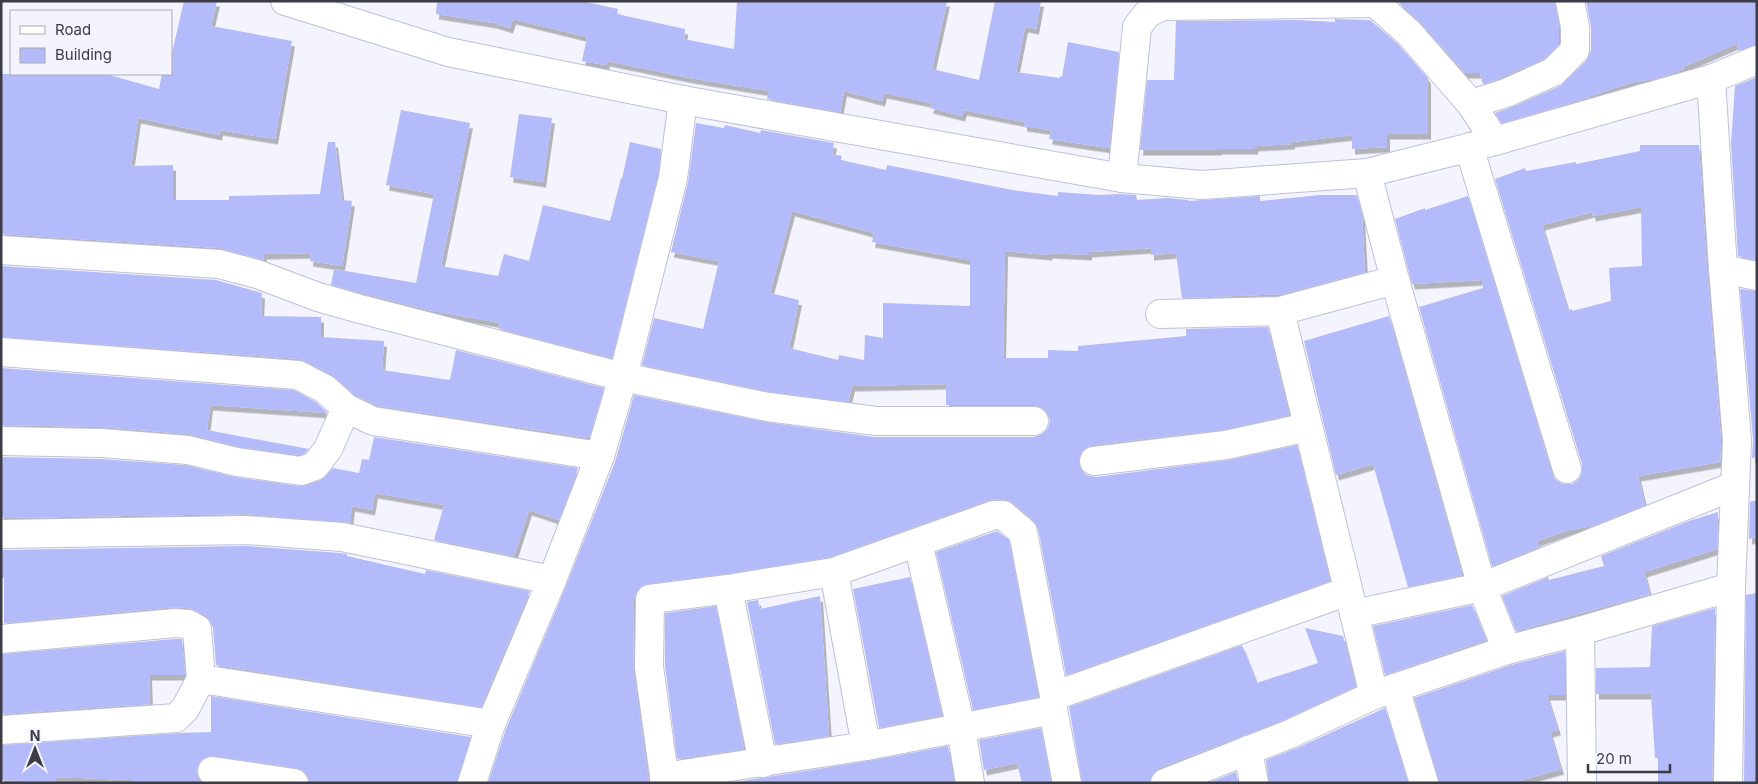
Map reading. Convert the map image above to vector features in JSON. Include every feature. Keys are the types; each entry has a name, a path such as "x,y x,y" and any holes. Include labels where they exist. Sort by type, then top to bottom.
{"street":[{"path":"285,1 448,52 683,100 1122,178 1202,185 1367,173 1482,144 1711,79 1757,60"},
{"path":"1471,104 1506,93 1553,72 1575,50 1570,1"},
{"path":"1122,178 1136,26 1148,13 1149,6 1374,2 1408,33 1471,104 1566,469"},
{"path":"1711,79 1723,269 1747,436 1734,486 1728,783"},
{"path":"472,783 492,724 552,580 600,456 623,377 673,178 683,100"},
{"path":"1367,173 1395,280 1482,587 1507,650"},
{"path":"1,250 219,264 257,274 318,297 360,309 623,377 768,407 876,421 1034,421"},
{"path":"1723,269 1757,276"},
{"path":"1160,314 1280,311 1395,280"},
{"path":"1280,311 1351,603 1384,692 1424,783"},
{"path":"1,352 298,375 325,389 346,408 373,421 600,456"},
{"path":"1,441 102,443 188,450 237,462 301,472 315,466 328,449 346,408"},
{"path":"1094,462 1226,445 1308,427"},
{"path":"1068,783 1053,703 1023,532 1003,515 994,515 834,572 650,599 650,667 665,780 961,728 1053,703 1351,603 1482,587 1734,486"},
{"path":"1,534 246,530 342,537 552,580"},
{"path":"918,542 961,728 970,783"},
{"path":"834,572 866,746"},
{"path":"1165,783 1290,734 1384,692 1507,650 1731,587"},
{"path":"728,589 763,763"},
{"path":"1,639 175,623 188,624 198,629 201,679 185,709 176,718 1,730"},
{"path":"1580,631 1582,783"},
{"path":"201,679 492,724"},
{"path":"1248,750 1254,783"},
{"path":"212,771 294,783"}],"building":[{"path":"184,1 217,1 211,26 292,41 275,139 220,130 219,135 138,118 131,166 173,165 173,200 229,200 229,196 320,194 328,142 335,142 342,200 352,201 342,266 310,261 311,253 264,254 263,260 220,248 1,234 1,74 110,75 159,89 162,75 172,75 172,53"},
{"path":"437,1 582,1 618,9 617,14 685,29 684,39 734,49 737,1 947,1 932,69 979,80 995,1 1041,1 1036,29 1025,27 1016,72 1062,77 1068,42 1119,52 1109,148 1049,139 1051,130 1024,126 1024,122 964,110 962,116 930,108 932,103 884,93 882,101 844,91 840,112 767,99 769,91 690,78 607,61 606,65 582,61 587,37 513,19 510,28 494,23 436,14"},
{"path":"1397,1 1555,1 1559,44 1544,59 1483,84 1480,73 1465,73 1421,23"},
{"path":"1586,1 1757,1 1757,45 1737,51 1738,43 1683,67 1684,69 1659,78 1634,82 1502,123 1495,113 1560,86 1586,61 1591,50 1591,27"},
{"path":"1335,19 1370,20 1398,44 1428,78 1428,134 1387,134 1387,147 1352,149 1352,135 1292,142 1292,144 1255,146 1255,149 1140,150 1147,80 1174,80 1176,21 1298,20 1335,22"},
{"path":"1757,77 1757,260 1738,256 1731,144 1735,86"},
{"path":"401,110 470,123 441,266 498,276 504,254 529,261 543,205 610,221 630,142 661,149 658,175 612,358 499,329 500,323 428,310 331,285 334,269 416,283 434,194 386,185"},
{"path":"519,114 552,118 543,182 510,177"},
{"path":"696,123 724,128 725,125 760,133 761,130 834,143 832,154 842,156 841,160 886,170 887,165 1012,190 1058,196 1058,192 1100,195 1120,194 1136,195 1137,200 1167,198 1189,201 1260,196 1260,201 1320,195 1357,195 1362,215 1365,272 1282,294 1182,298 1176,253 1151,255 1151,248 1089,252 1089,255 1050,253 1049,255 1005,251 1003,358 1048,358 1048,350 1078,351 1078,346 1186,336 1186,329 1268,327 1289,415 1223,430 1092,445 1085,448 1080,454 1079,463 1081,470 1087,475 1096,477 1228,460 1297,445 1330,581 1066,675 1038,528 1033,520 1013,503 1003,499 989,500 830,557 642,586 636,591 634,599 633,667 649,783 488,783 506,729 566,586 615,462 634,395 766,422 874,437 1034,437 1042,434 1048,428 1050,421 1048,414 1042,408 1034,405 946,405 946,384 852,386 848,402 771,392 642,365 654,318 703,329 719,261 671,252 688,182","holes":["792,211 874,233 872,242 970,260 970,306 883,303 883,338 865,335 864,360 839,355 838,360 789,348 799,300 770,293"]},
{"path":"1640,145 1699,145 1721,440 1720,462 1638,476 1645,505 1592,526 1569,530 1537,541 1539,547 1492,566 1419,307 1483,288 1482,280 1412,284 1395,219 1468,196 1552,474 1556,480 1563,484 1572,484 1578,480 1582,473 1582,464 1495,179 1525,168 1526,171 1576,162 1576,164 1640,151","holes":["1641,207 1642,266 1609,268 1611,301 1572,311 1572,309 1568,310 1542,225 1592,212 1593,216"]},
{"path":"1,266 216,280 262,293 261,316 321,317 321,337 384,341 382,370 450,380 456,350 604,388 589,438 378,406 355,395 332,375 300,359 1,337"},
{"path":"1740,289 1757,291 1757,457 1752,458 1753,439"},
{"path":"1389,316 1462,575 1408,587 1373,464 1336,475 1304,341"},
{"path":"1,368 294,390 316,402 327,413 210,405 207,430 309,449 299,455 240,447 189,434 102,427 1,425"},
{"path":"374,437 578,468 559,520 529,510 514,556 434,540 444,505 375,493 372,510 352,506 350,523 246,514 1,518 1,457 101,459 185,465 235,477 299,486 321,480 333,468 359,473 362,459 369,460"},
{"path":"1757,500 1757,537 1749,539 1750,502"},
{"path":"1718,512 1717,549 1644,572 1650,594 1516,631 1502,596 1548,577 1549,580 1604,566 1601,556 1689,521"},
{"path":"997,531 1009,540 1038,697 973,710 936,552"},
{"path":"246,546 347,554 347,556 425,574 426,570 530,591 481,707 216,665 213,628 210,621 205,615 189,608 174,607 4,623 4,578 1,578 1,550"},
{"path":"910,577 942,715 879,728 853,589"},
{"path":"1757,593 1757,783 1744,783 1746,595"},
{"path":"820,596 829,736 775,744 747,602 758,600 760,609"},
{"path":"1472,605 1486,640 1385,675 1373,626"},
{"path":"716,606 744,749 677,759 665,666 665,613"},
{"path":"1715,608 1712,783 1658,783 1658,758 1655,758 1651,694 1596,694 1596,668 1650,667 1652,626"},
{"path":"1305,628 1343,636 1356,686 1284,720 1159,768 1153,774 1150,781 1146,783 1082,783 1069,707 1242,645 1257,683 1318,663"},
{"path":"182,639 185,675 149,675 150,704 1,714 1,654"},
{"path":"1565,651 1565,695 1547,695 1558,730 1550,732 1561,769 1512,783 1439,783 1414,698 1511,665"},
{"path":"211,696 471,737 457,783 309,783 304,771 296,768 214,756 206,757 199,762 197,769 198,777 202,783 132,783 132,780 56,777 56,782 1,780 1,745 211,732"},
{"path":"1385,708 1408,783 1269,783 1266,760"},
{"path":"1041,728 1051,783 1022,783 1017,763 984,770 979,740"},
{"path":"948,746 954,783 730,783 868,761"},
{"path":"1236,772 1238,783 1208,783"}]}
